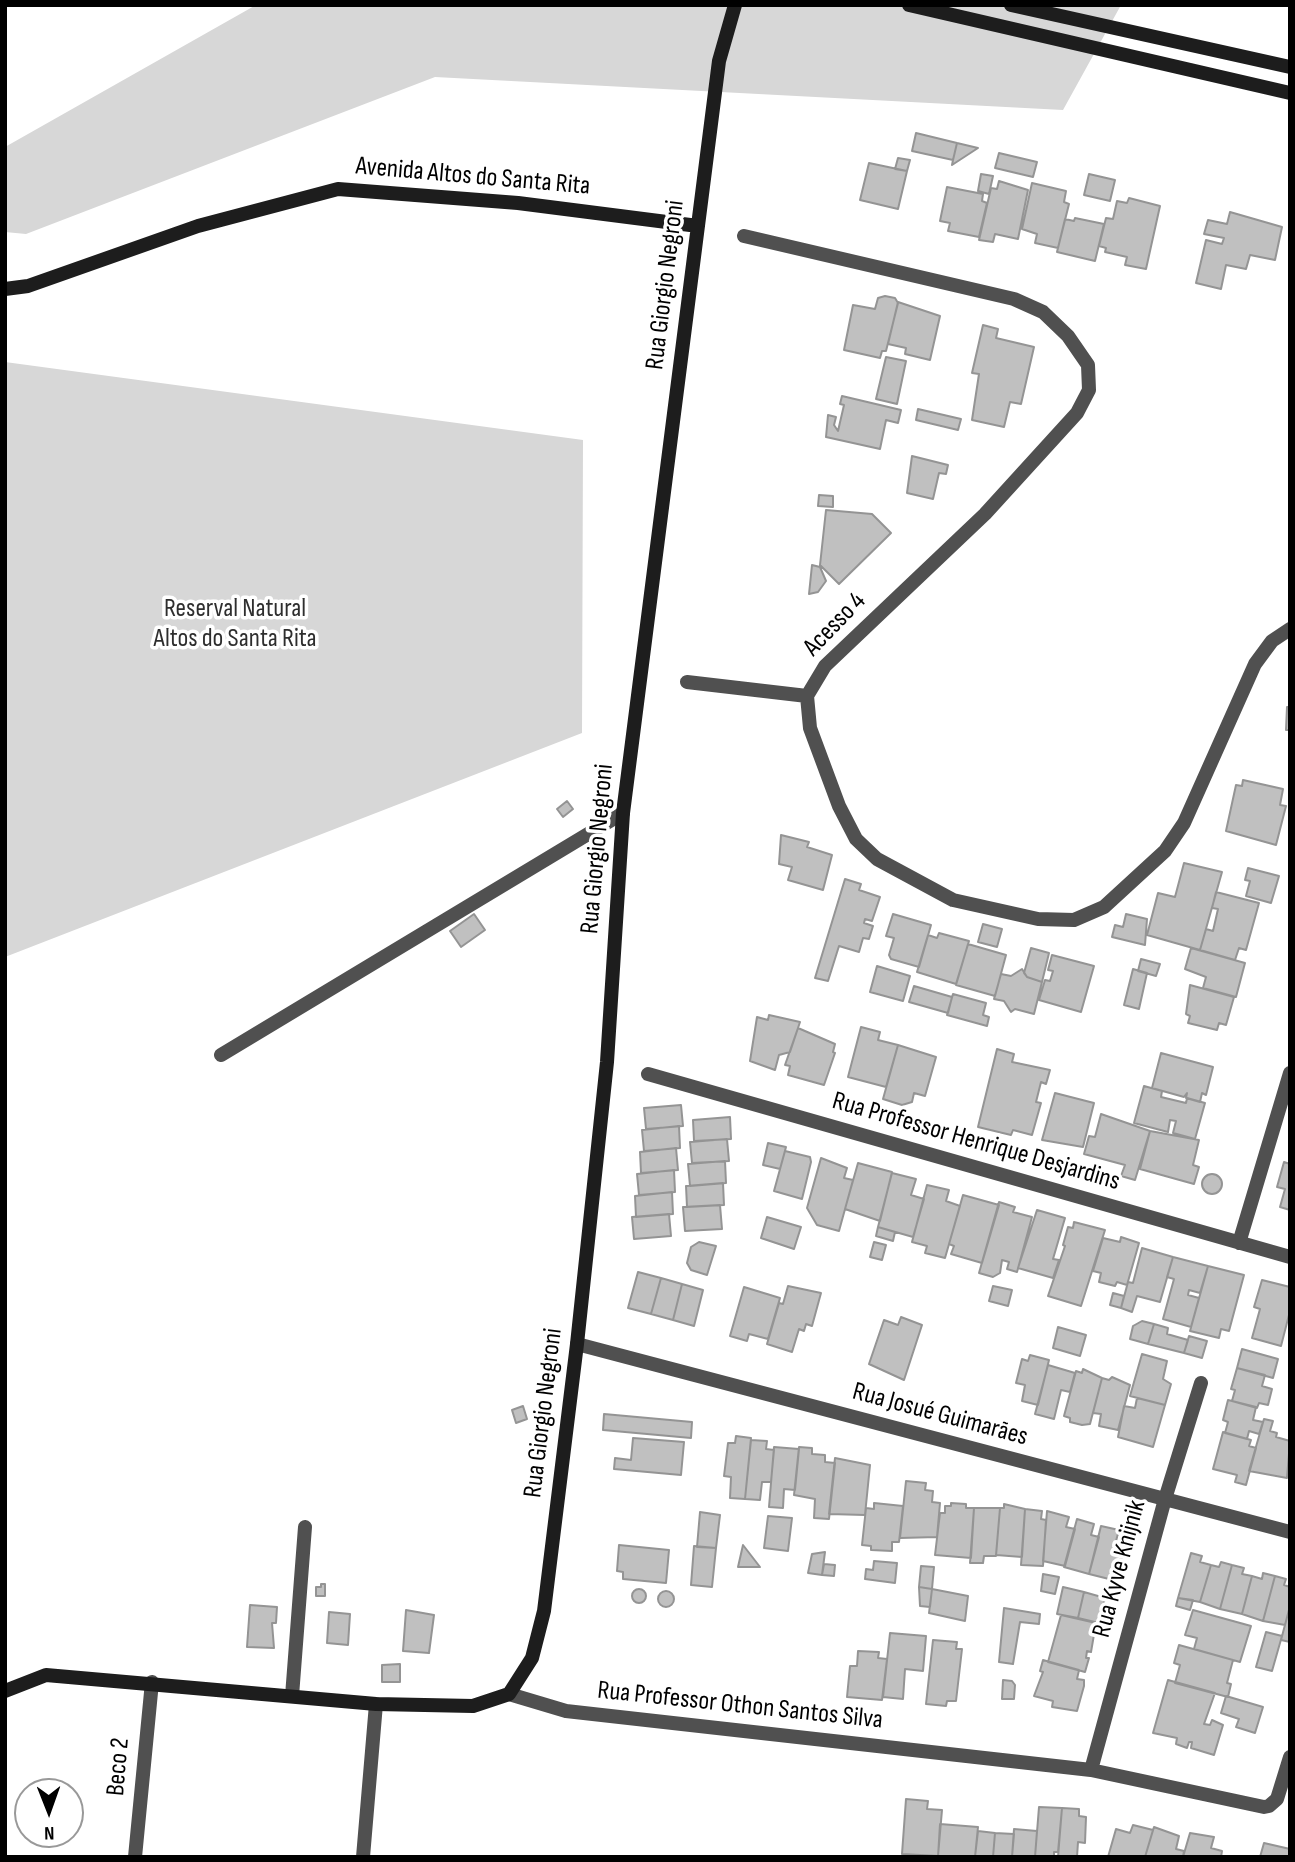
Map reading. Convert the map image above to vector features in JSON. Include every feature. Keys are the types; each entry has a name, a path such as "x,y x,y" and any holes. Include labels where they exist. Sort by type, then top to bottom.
{"street":[{"name":"Rua Giorgio Negroni","path":"509,1694 532,1658 544,1611 578,1344 607,1062 623,813 719,61 735,5"},
{"path":"909,5 1290,93"},
{"path":"1019,31 1017,7 1290,67"},
{"path":"1250,83 1256,59"},
{"name":"Avenida Altos do Santa Rita","path":"5,289 28,286 198,226 338,189 518,203 698,226"},
{"name":"Acesso 4","path":"744,236 1014,299 1043,312 1068,336 1087,365 1089,390 1077,414 985,514 825,666 807,696 810,728 839,806 856,839 877,859 953,900 1038,919 1074,920 1104,906 1165,851 1184,823 1255,664 1272,641 1290,629"},
{"path":"687,682 807,696"},
{"path":"221,1055 623,813"},
{"path":"1239,1243 1290,1073"},
{"name":"Rua Professor Henrique Desjardins","path":"648,1074 1290,1257"},
{"name":"Rua Josué Guimarães","path":"578,1344 1290,1532"},
{"name":"Rua Kyve Knijnik","path":"1091,1770 1165,1499 1201,1383"},
{"path":"292,1696 305,1527"},
{"path":"5,1691 46,1675 152,1682 376,1704 473,1706 509,1694"},
{"name":"Beco 2","path":"135,1857 152,1682"},
{"name":"Rua Professor Othon Santos Silva","path":"509,1694 566,1711 1091,1770 1269,1806 1277,1799 1290,1757"},
{"path":"363,1857 376,1704"}],"green space":[{"path":"256,5 1121,5 1063,110 435,77 26,234 5,232 5,147"},
{"name":"Reserval Natural Altos do Santa Rita","path":"5,362 583,440 582,733 5,957"}],"building":[{"path":"916,133 957,143 953,160 912,151"},
{"path":"957,143 978,148 952,165 953,160"},
{"path":"999,153 1037,162 1033,177 995,168"},
{"path":"898,158 910,160 907,171 895,169"},
{"path":"869,163 907,171 898,209 860,200"},
{"path":"981,174 993,176 989,194 978,191"},
{"path":"1089,174 1115,180 1110,201 1084,195"},
{"path":"999,181 1028,190 1018,239 995,234 993,242 979,240 991,188 997,189"},
{"path":"1032,183 1066,191 1064,202 1069,204 1058,248 1035,243 1037,234 1022,229"},
{"path":"947,187 983,194 982,201 987,203 979,237 948,231 950,223 940,221"},
{"path":"1129,198 1160,206 1146,269 1125,265 1127,257 1105,252 1106,248 1099,246 1106,218 1113,219 1117,201 1127,203"},
{"path":"1230,212 1282,227 1275,260 1250,255 1246,269 1226,265 1221,289 1196,283 1206,240 1222,244 1224,238 1204,234 1208,220 1227,224"},
{"path":"1075,218 1104,224 1095,261 1057,252 1065,219 1074,221"},
{"path":"878,298 895,298 898,303 886,351 882,351 880,358 844,350 853,305 875,309"},
{"path":"898,302 940,316 930,360 905,354 906,348 888,344"},
{"path":"983,325 998,329 996,338 1034,347 1021,404 1010,402 1004,427 972,420 979,374 972,373"},
{"path":"886,357 906,361 897,404 876,399"},
{"path":"842,396 901,410 898,423 886,420 880,449 826,437 828,415 836,417 834,425 838,431 844,405 840,404"},
{"path":"918,409 961,419 958,430 916,420"},
{"path":"912,456 948,465 946,474 939,473 933,499 907,493"},
{"path":"819,495 833,496 833,507 818,506"},
{"path":"826,510 872,514 891,533 839,584 820,565"},
{"path":"812,565 820,567 826,581 818,592 809,594"},
{"path":"1287,707 1290,707 1290,730 1286,730"},
{"path":"1243,780 1283,789 1280,805 1286,806 1276,845 1226,831 1236,785 1242,786"},
{"path":"567,801 573,809 563,817 557,809"},
{"path":"781,835 809,842 807,847 832,855 823,890 788,880 792,867 779,864"},
{"path":"1184,863 1222,872 1200,950 1147,935 1158,893 1175,897"},
{"path":"1248,868 1279,876 1271,903 1246,896 1250,881 1245,880"},
{"path":"845,879 861,884 859,890 880,897 872,921 865,919 864,923 873,926 869,939 863,938 859,952 839,946 828,981 815,978"},
{"path":"1216,892 1259,903 1246,950 1239,948 1235,960 1200,950 1206,929 1213,931 1218,909 1212,908"},
{"path":"474,914 485,930 461,947 450,931"},
{"path":"893,914 931,925 919,967 891,959 889,955 894,938 886,936"},
{"path":"1126,914 1147,919 1145,945 1112,937 1115,925 1123,927"},
{"path":"983,924 1002,929 997,947 978,942"},
{"path":"939,933 969,941 956,984 917,972 928,935 937,938"},
{"path":"968,944 1006,955 995,996 956,985"},
{"path":"1031,948 1049,953 1042,982 1027,977 1024,973"},
{"path":"1191,948 1245,963 1236,997 1203,988 1206,977 1185,969"},
{"path":"1052,955 1094,966 1081,1012 1039,1000 1045,980 1050,981 1053,971 1048,970"},
{"path":"1141,959 1160,964 1156,976 1138,971"},
{"path":"877,966 910,976 903,1001 870,992"},
{"path":"1022,969 1027,977 1042,982 1034,1014 1015,1009 1011,1012 1004,1001 994,999 1001,974 1011,976"},
{"path":"1133,969 1147,973 1139,1009 1124,1005"},
{"path":"1190,985 1234,997 1226,1025 1219,1023 1217,1030 1188,1023 1190,1016 1186,1014"},
{"path":"914,986 952,997 948,1013 909,1002"},
{"path":"953,994 986,1003 983,1015 989,1017 987,1026 947,1015"},
{"path":"769,1015 800,1022 790,1052 779,1055 775,1070 750,1061 757,1017 768,1020"},
{"path":"861,1027 880,1032 878,1040 898,1045 886,1087 848,1077"},
{"path":"798,1028 835,1044 835,1053 824,1085 788,1075 790,1066 785,1065"},
{"path":"898,1045 936,1057 925,1096 914,1093 912,1102 902,1105 883,1099"},
{"path":"997,1049 1014,1054 1012,1062 1050,1070 1046,1084 1041,1082 1036,1102 1041,1103 1032,1135 1013,1130 1011,1135 978,1127"},
{"path":"1161,1053 1213,1067 1206,1095 1202,1093 1200,1102 1186,1098 1187,1093 1184,1097 1152,1088"},
{"path":"1144,1086 1162,1091 1161,1097 1186,1103 1187,1098 1205,1103 1195,1139 1173,1133 1176,1121 1170,1120 1168,1132 1134,1123"},
{"path":"1055,1093 1094,1103 1083,1147 1042,1140"},
{"path":"681,1105 683,1126 646,1129 644,1108"},
{"path":"1101,1114 1150,1131 1135,1180 1121,1176 1125,1165 1084,1154 1089,1136 1095,1137"},
{"path":"730,1117 731,1139 694,1141 693,1120"},
{"path":"679,1126 680,1148 644,1151 642,1130"},
{"path":"1150,1131 1199,1140 1193,1165 1199,1167 1194,1184 1140,1169"},
{"path":"727,1139 729,1161 692,1163 690,1142"},
{"path":"768,1143 786,1147 780,1169 763,1165"},
{"path":"676,1148 678,1170 641,1173 640,1152"},
{"path":"785,1151 810,1157 802,1199 774,1191"},
{"path":"821,1158 847,1168 844,1178 853,1180 839,1231 817,1225 807,1208"},
{"path":"725,1161 726,1183 690,1186 688,1164"},
{"path":"1284,1162 1290,1164 1290,1210 1280,1207 1285,1189 1277,1187"},
{"path":"858,1163 892,1172 880,1221 845,1209"},
{"path":"674,1170 675,1192 639,1195 637,1174"},
{"path":"892,1173 916,1179 911,1195 924,1199 913,1237 878,1227"},
{"path":"1212,1174 1219,1177 1222,1184 1219,1191 1212,1194 1205,1191 1202,1184 1205,1177"},
{"path":"723,1183 724,1205 687,1207 686,1186"},
{"path":"927,1185 949,1190 946,1201 960,1206 945,1258 925,1253 927,1246 912,1242"},
{"path":"672,1192 673,1214 636,1217 635,1196"},
{"path":"963,1195 999,1205 982,1263 951,1254 954,1246 949,1244"},
{"path":"999,1202 1015,1207 1013,1212 1032,1217 1017,1272 1007,1269 1009,1262 1002,1260 1000,1273 993,1277 979,1273"},
{"path":"720,1205 722,1229 685,1231 683,1207"},
{"path":"1037,1210 1065,1218 1053,1259 1059,1260 1053,1278 1018,1268"},
{"path":"669,1214 671,1236 634,1239 632,1217"},
{"path":"767,1217 801,1227 794,1249 761,1238"},
{"path":"1074,1222 1105,1230 1081,1306 1048,1296 1065,1246 1063,1245 1068,1227 1073,1228"},
{"path":"878,1227 895,1232 893,1241 876,1236"},
{"path":"1121,1237 1139,1243 1127,1285 1117,1282 1115,1286 1099,1282 1101,1273 1093,1271 1103,1238 1120,1242"},
{"path":"699,1242 716,1246 707,1275 691,1270 687,1263 691,1247"},
{"path":"874,1242 886,1245 882,1260 870,1257"},
{"path":"1142,1248 1173,1257 1160,1302 1137,1296 1132,1312 1121,1308 1128,1282 1133,1283"},
{"path":"1173,1257 1208,1266 1200,1293 1189,1290 1188,1295 1199,1298 1191,1327 1163,1319 1174,1279 1167,1277"},
{"path":"1208,1266 1244,1275 1229,1331 1221,1329 1219,1338 1190,1331"},
{"path":"638,1272 661,1278 651,1314 628,1308"},
{"path":"661,1278 682,1284 673,1320 651,1314"},
{"path":"1262,1280 1290,1287 1290,1311 1281,1346 1252,1338 1260,1309 1254,1307"},
{"path":"682,1284 703,1290 694,1326 673,1320"},
{"path":"788,1286 821,1293 812,1326 806,1324 804,1331 799,1329 792,1352 767,1344 779,1303 783,1304"},
{"path":"993,1286 1012,1290 1008,1306 989,1301"},
{"path":"744,1287 780,1298 768,1339 749,1334 747,1341 730,1336"},
{"path":"1113,1293 1124,1296 1121,1308 1110,1305"},
{"path":"901,1317 922,1325 904,1380 869,1364 884,1320 898,1325"},
{"path":"1142,1321 1154,1324 1148,1344 1130,1339 1133,1326"},
{"path":"1154,1324 1168,1328 1167,1334 1188,1340 1184,1353 1148,1344"},
{"path":"1058,1327 1086,1335 1080,1356 1053,1348"},
{"path":"549,1332 558,1333 557,1345 549,1344"},
{"path":"1189,1336 1207,1341 1202,1358 1184,1353"},
{"path":"1242,1349 1278,1359 1273,1378 1237,1368"},
{"path":"1142,1354 1167,1361 1163,1379 1171,1384 1165,1405 1130,1396"},
{"path":"1030,1355 1049,1360 1038,1405 1022,1401 1025,1385 1016,1383 1022,1359 1028,1361"},
{"path":"1048,1365 1075,1373 1070,1392 1061,1390 1054,1419 1035,1414"},
{"path":"1237,1368 1265,1375 1262,1386 1272,1389 1268,1405 1259,1403 1257,1408 1232,1401 1235,1390 1231,1389"},
{"path":"1083,1369 1102,1378 1090,1424 1082,1425 1070,1422 1070,1418 1064,1416 1076,1371 1082,1373"},
{"path":"1112,1377 1130,1385 1118,1430 1099,1426 1101,1414 1093,1413 1102,1378 1109,1380"},
{"path":"1137,1398 1165,1405 1153,1447 1118,1437 1124,1406 1135,1408"},
{"path":"1228,1400 1256,1407 1253,1420 1263,1422 1259,1434 1249,1431 1247,1439 1225,1433 1228,1422 1223,1420"},
{"path":"523,1406 527,1419 516,1423 512,1410"},
{"path":"604,1414 692,1422 691,1438 603,1430"},
{"path":"1264,1419 1273,1421 1270,1431 1277,1433 1276,1437 1290,1441 1287,1478 1249,1471"},
{"path":"1223,1432 1251,1440 1249,1446 1256,1448 1246,1485 1235,1482 1237,1475 1213,1469"},
{"path":"736,1436 751,1438 745,1499 730,1498 731,1477 724,1476 728,1443 735,1443"},
{"path":"633,1438 684,1442 681,1475 614,1469 615,1458 631,1460"},
{"path":"751,1440 767,1441 766,1449 774,1450 771,1482 762,1482 760,1500 745,1499"},
{"path":"774,1447 799,1449 795,1490 784,1489 783,1508 769,1507"},
{"path":"799,1447 812,1448 812,1454 825,1455 825,1462 835,1463 829,1519 814,1518 815,1499 794,1495"},
{"path":"835,1458 870,1465 865,1515 829,1514"},
{"path":"906,1481 926,1483 925,1490 933,1491 932,1502 940,1503 937,1537 900,1538"},
{"path":"874,1503 903,1506 899,1542 892,1542 892,1551 871,1550 871,1546 862,1545 866,1508 874,1509"},
{"path":"951,1503 966,1504 966,1508 974,1508 971,1558 935,1555 940,1513 945,1513 945,1506 951,1506"},
{"path":"1004,1504 1025,1509 1022,1557 996,1555 1000,1508 1004,1508"},
{"path":"974,1508 1000,1508 996,1556 984,1556 983,1563 970,1563"},
{"path":"1025,1509 1042,1511 1041,1519 1046,1520 1043,1566 1021,1565"},
{"path":"1047,1511 1069,1517 1066,1527 1075,1529 1065,1566 1043,1561"},
{"path":"700,1512 720,1515 716,1548 697,1547"},
{"path":"768,1516 792,1518 788,1551 764,1548"},
{"path":"1077,1519 1094,1524 1091,1535 1099,1537 1089,1574 1064,1567"},
{"path":"1101,1526 1119,1530 1116,1541 1126,1544 1117,1581 1089,1574"},
{"path":"619,1545 669,1550 666,1583 623,1579 623,1572 617,1571"},
{"path":"743,1545 760,1567 738,1567"},
{"path":"694,1546 716,1548 712,1587 691,1585"},
{"path":"825,1552 822,1575 808,1573 812,1554"},
{"path":"1191,1553 1202,1556 1200,1562 1211,1565 1200,1602 1178,1598"},
{"path":"874,1561 897,1563 895,1583 865,1579 866,1569 873,1570"},
{"path":"1221,1562 1232,1565 1220,1609 1200,1602 1211,1565 1219,1567"},
{"path":"824,1564 835,1565 834,1576 822,1575"},
{"path":"1232,1565 1244,1568 1242,1574 1252,1576 1242,1614 1220,1609"},
{"path":"921,1566 934,1567 932,1589 919,1587"},
{"path":"1263,1573 1275,1576 1263,1621 1242,1614 1252,1576 1262,1579"},
{"path":"1043,1574 1059,1577 1055,1594 1041,1591"},
{"path":"1275,1576 1286,1579 1284,1585 1290,1587 1290,1606 1285,1625 1263,1621"},
{"path":"321,1584 325,1584 325,1596 316,1596 316,1587 321,1587"},
{"path":"919,1587 932,1589 930,1607 920,1606"},
{"path":"1063,1587 1084,1592 1078,1618 1057,1614"},
{"path":"636,1589 642,1589 646,1596 642,1603 636,1603 632,1599 632,1593"},
{"path":"932,1589 968,1596 965,1621 929,1613"},
{"path":"666,1591 674,1599 666,1607 658,1599"},
{"path":"1084,1592 1105,1598 1099,1623 1078,1618"},
{"path":"1178,1598 1193,1600 1190,1610 1176,1606"},
{"path":"250,1605 277,1607 276,1623 272,1623 274,1648 247,1647"},
{"path":"1290,1606 1290,1642 1281,1640"},
{"path":"1004,1608 1040,1614 1039,1624 1020,1622 1013,1664 999,1662"},
{"path":"406,1610 434,1615 429,1653 403,1651"},
{"path":"1193,1610 1251,1626 1240,1662 1194,1649 1197,1638 1185,1635"},
{"path":"329,1612 350,1614 348,1645 327,1643"},
{"path":"1061,1615 1096,1623 1091,1652 1087,1651 1086,1658 1089,1658 1085,1672 1048,1662"},
{"path":"1266,1632 1282,1636 1272,1671 1256,1667"},
{"path":"890,1633 926,1636 923,1671 905,1669 903,1699 883,1697"},
{"path":"933,1640 957,1642 956,1649 962,1649 956,1701 947,1701 946,1706 926,1704"},
{"path":"1179,1645 1233,1660 1227,1683 1231,1684 1228,1697 1175,1683 1180,1665 1174,1663"},
{"path":"858,1651 879,1652 878,1658 887,1659 882,1700 847,1697 850,1666 857,1666"},
{"path":"1043,1660 1079,1670 1077,1679 1084,1680 1084,1686 1077,1711 1052,1707 1053,1701 1034,1696 1043,1672 1040,1671"},
{"path":"400,1664 400,1682 382,1682 382,1665"},
{"path":"1003,1680 1012,1681 1015,1685 1014,1699 1002,1699"},
{"path":"1168,1680 1215,1693 1204,1724 1210,1725 1212,1720 1223,1725 1214,1755 1191,1748 1192,1742 1189,1742 1187,1748 1176,1744 1177,1738 1153,1733"},
{"path":"1226,1696 1263,1707 1255,1733 1236,1727 1239,1719 1221,1713"},
{"path":"906,1799 928,1801 927,1809 942,1810 938,1856 902,1854"},
{"path":"1039,1807 1062,1808 1058,1852 1054,1852 1054,1857 1035,1857"},
{"path":"1062,1808 1079,1809 1079,1816 1086,1817 1085,1843 1078,1842 1077,1857 1058,1857"},
{"path":"940,1824 978,1827 975,1857 938,1857"},
{"path":"1133,1825 1153,1830 1145,1857 1108,1857 1116,1829 1130,1833"},
{"path":"1154,1827 1179,1836 1176,1849 1184,1851 1183,1857 1145,1857"},
{"path":"1014,1829 1037,1831 1035,1857 1012,1857"},
{"path":"978,1831 995,1833 993,1857 975,1857"},
{"path":"995,1833 1014,1834 1012,1857 993,1857"},
{"path":"1190,1833 1214,1837 1211,1848 1222,1851 1221,1857 1183,1857"},
{"path":"1264,1843 1290,1849 1290,1857 1260,1857"}]}
